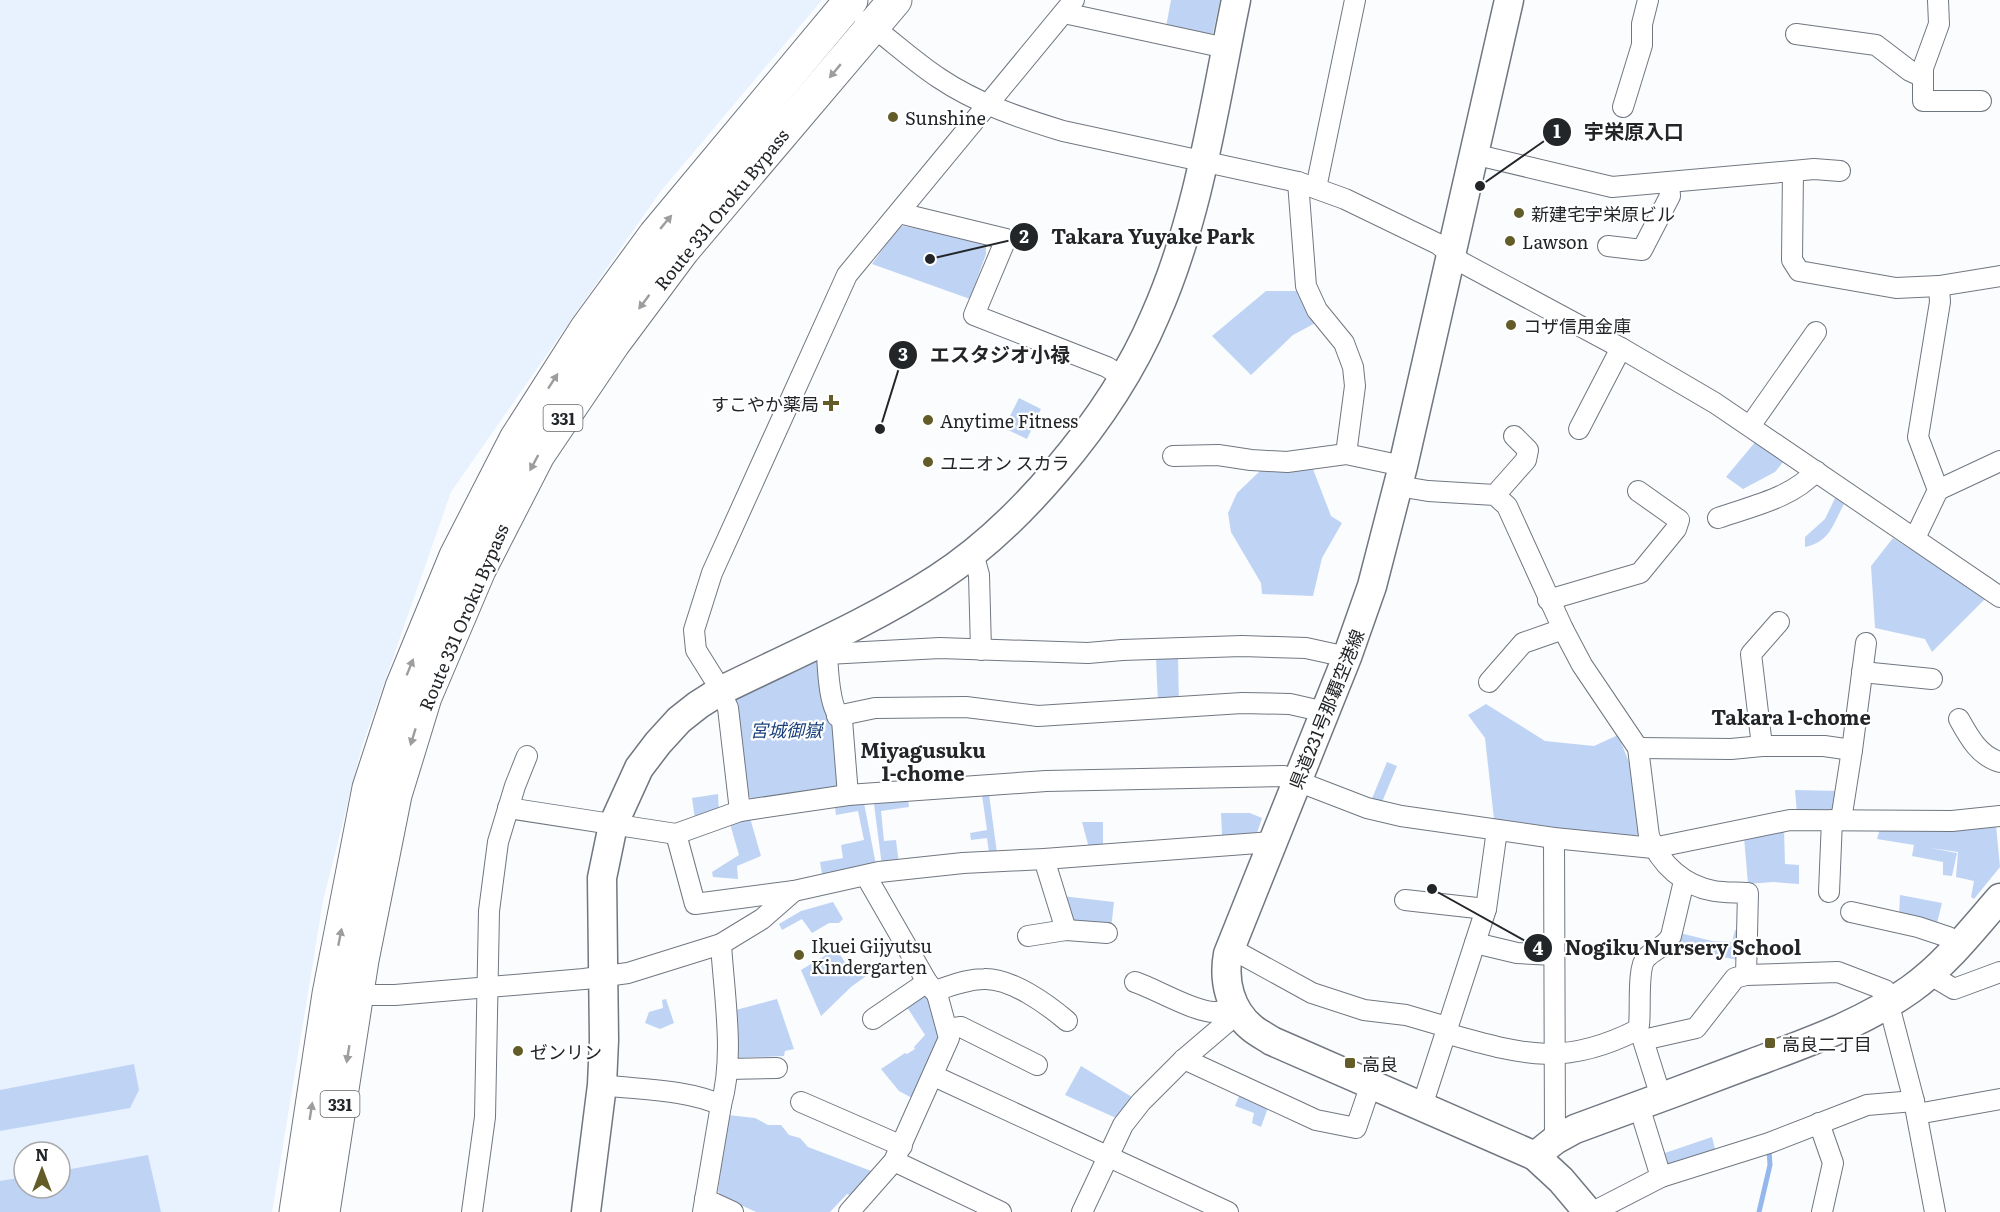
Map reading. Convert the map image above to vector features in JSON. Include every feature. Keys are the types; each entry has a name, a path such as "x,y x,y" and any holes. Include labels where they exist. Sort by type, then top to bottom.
{"highway":[{"name":"Route 331 Oroku Bypass","path":"296,1212 343,995 395,795 425,697 479,570 538,455 613,344 683,250 895,0"},
{"name":"Route 331 Oroku Bypass","path":"324,1212 343,995 369,788 402,687 456,556 516,439 587,328 655,235 849,3"}],"street":[{"path":"586,1212 602,1085 602,878 613,825 639,768 679,720 720,691 899,603 939,578 973,553 1035,496 1073,451 1124,378 1142,346 1165,293 1190,218 1236,0"},
{"path":"1346,454 1355,386 1353,367 1344,343 1317,310 1306,286 1306,185 1355,0"},
{"name":"県道231号那覇空港線","path":"1236,1009 1227,983 1226,968 1230,948 1347,657 1372,586 1401,476 1509,0"},
{"path":"1623,107 1642,45 1642,24 1648,0"},
{"path":"1938,0 1939,24 1923,68 1923,101 1981,101"},
{"path":"849,3 873,26 939,78 988,105 1031,122 1063,131 1306,185 1345,199 1438,244 1461,262 1621,348 1750,426 2000,597"},
{"path":"740,811 728,708 696,650 694,630 712,573 847,275 1069,7 1226,48"},
{"path":"1796,34 1876,45 1910,71 1923,77"},
{"path":"1473,154 1612,187 1814,169 1840,171"},
{"path":"1793,171 1792,260 1799,271 1896,288 1939,286 2000,276"},
{"path":"1608,246 1642,250 1670,196 1669,182"},
{"path":"898,213 1006,239 974,315 1107,367 1124,378"},
{"path":"1938,490 1918,437 1940,302 1939,286"},
{"path":"1750,426 1816,332"},
{"path":"1579,429 1621,348"},
{"path":"1496,495 1526,460 1528,450 1514,436"},
{"path":"1173,456 1218,455 1287,462 1346,454 1401,476 1428,491 1496,495 1507,506 1548,600 1582,665 1638,748 1649,836 1653,848 1684,881 1714,891 1748,893 1746,975"},
{"path":"1915,538 1938,490 2000,460"},
{"path":"1718,518 1788,493 1806,483 1816,471"},
{"path":"1548,600 1640,573 1655,555 1676,529 1679,520 1638,490"},
{"path":"973,553 979,575 981,650"},
{"path":"1761,746 1751,654 1779,622"},
{"path":"1489,682 1523,643 1563,629"},
{"path":"1829,891 1836,820 1852,750 1866,643"},
{"path":"848,795 842,720 837,716 831,694 827,654 940,648 1088,653 1242,646 1306,648 1347,657"},
{"path":"1862,672 1932,679"},
{"path":"837,716 875,708 966,707 1038,716 1242,703 1290,704 1324,714"},
{"path":"1959,719 1979,750 1992,760 2000,762"},
{"path":"1638,748 1731,749 1761,746 1824,746 1852,750"},
{"path":"472,1212 485,1117 489,911 498,842 527,756"},
{"path":"508,808 676,834 740,811 848,795 1046,781 1284,776 1367,808 1433,821 1554,838 1653,848 1791,820 1952,821 2000,816"},
{"path":"1422,1106 1486,909 1497,830"},
{"path":"676,834 695,904 794,891 879,873 963,863 1272,842"},
{"path":"1554,838 1554,1055 1545,1148 1562,1180 1588,1212"},
{"path":"1044,859 1066,930"},
{"path":"849,1212 898,1154 949,1038 931,987 866,876"},
{"path":"1662,1178 1639,1025 1642,971 1645,960 1671,936 1684,881"},
{"path":"343,995 382,996 628,973 721,944 762,919 794,891"},
{"path":"1545,1148 1575,1129 1833,1033 1890,1003 1929,974 1957,947 2000,898"},
{"path":"1405,900 1486,909"},
{"path":"1851,912 1918,927 1948,937 1957,947"},
{"path":"1028,936 1066,930 1107,933"},
{"path":"1475,943 1517,953 1554,955"},
{"path":"721,944 727,1028 727,1085 721,1105 704,1206 733,1212"},
{"path":"1230,948 1312,993 1364,1010 1406,1015 1508,1051 1554,1055 1640,1035 1696,1028 1735,978 1746,975 1838,972 1883,987 1890,1003 1916,1108 1935,1212"},
{"path":"1929,974 1954,989 2000,972"},
{"path":"873,1019 931,987 986,979 1000,980 1032,995 1067,1020"},
{"path":"1135,982 1180,1002 1209,1011 1236,1009"},
{"path":"1082,1212 1123,1125 1141,1102 1236,1009"},
{"path":"1236,1009 1251,1028 1272,1041 1422,1106 1545,1148"},
{"path":"947,1029 961,1027 1037,1065"},
{"path":"1184,1059 1316,1120 1356,1128 1371,1084"},
{"path":"727,1069 777,1068"},
{"path":"934,1076 1228,1212"},
{"path":"602,1085 689,1096 721,1105"},
{"path":"1593,1212 1662,1178 1769,1143 1867,1105 1916,1108 2000,1099"},
{"path":"801,1102 1001,1212"},
{"path":"1819,1123 1833,1164 1822,1212"}],"shaded area":[{"path":"0,0 822,0 660,192 451,492 362,746 323,901 272,1212 0,1212"}],"green space":[{"path":"1171,0 1220,0 1213,33 1207,36 1166,27"},
{"path":"899,227 986,241 986,254 970,299 872,264"},
{"path":"1266,291 1303,291 1319,321 1293,335 1251,375 1212,336"},
{"path":"1019,398 1041,409 1027,439 1004,428"},
{"path":"1756,441 1784,461 1775,472 1743,489 1726,477"},
{"path":"1313,469 1331,516 1342,523 1322,558 1313,596 1262,594 1261,583 1231,532 1228,513 1237,493 1261,470"},
{"path":"1835,498 1844,504 1830,531 1820,541 1805,547 1805,537 1825,519"},
{"path":"1893,538 1986,598 1932,652 1925,639 1875,628 1871,566"},
{"name":"宮城御嶽","path":"822,655 834,717 840,781 837,787 759,802 744,794 733,704 736,697"},
{"path":"1178,657 1179,703 1158,703 1156,658"},
{"path":"1486,704 1545,741 1594,746 1618,735 1633,772 1638,835 1627,837 1494,819 1485,738 1468,715"},
{"path":"1387,762 1397,766 1382,802 1371,801"},
{"path":"1795,790 1840,791 1836,813 1797,813"},
{"path":"718,794 719,812 695,819 692,798"},
{"path":"989,794 997,853 989,853 987,838 971,840 970,833 987,830 982,795"},
{"path":"908,799 909,807 881,811 884,841 896,840 899,864 882,866 874,804"},
{"path":"864,803 877,870 823,880 820,862 843,858 841,845 864,840 858,811 836,815 835,808"},
{"path":"1221,813 1250,813 1262,818 1257,833 1222,835"},
{"path":"750,818 761,856 737,866 738,879 713,877 712,872 739,855 730,824"},
{"path":"1082,822 1103,822 1103,847 1089,848"},
{"path":"1996,825 2000,867 1974,899 1971,897 1974,881 1956,877 1958,852 1930,848 1957,853 1952,876 1943,875 1943,862 1912,856 1914,845 1877,839 1880,829"},
{"path":"1784,829 1785,864 1799,865 1799,884 1773,882 1748,884 1744,837"},
{"path":"1900,895 1942,903 1936,927 1899,916"},
{"path":"1062,896 1114,902 1111,929 1071,927"},
{"path":"833,902 843,919 839,923 829,923 812,933 802,919 782,930 779,924 801,911"},
{"path":"1735,930 1740,931 1738,960 1708,954 1678,941 1680,933 1712,941 1732,942"},
{"path":"836,949 851,971 868,962 873,971 851,987 821,1016 801,970"},
{"path":"928,993 942,1038 912,1098 899,1091 881,1069 915,1049 914,1047 925,1035 907,1007"},
{"path":"666,999 674,1023 660,1029 645,1023 649,1012 663,1008 662,1000"},
{"path":"777,999 794,1049 785,1051 784,1056 736,1058 732,1011"},
{"path":"134,1064 139,1090 130,1108 0,1131 0,1090"},
{"path":"1081,1066 1132,1097 1116,1118 1065,1095"},
{"path":"1241,1091 1269,1105 1261,1127 1252,1123 1254,1113 1235,1106"},
{"path":"728,1115 755,1118 768,1125 781,1125 789,1135 800,1138 808,1147 874,1172 853,1196 847,1194 830,1212 756,1212 721,1196 718,1191"},
{"path":"1712,1137 1716,1153 1669,1169 1659,1155"},
{"path":"148,1155 161,1212 0,1212 0,1181 12,1179 12,1200 72,1200 72,1169"}],"waterway":[{"path":"1759,1212 1770,1165 1769,1150"}],"place":[{"name":"Sunshine","path":"893,117"},
{"name":"宇栄原入口","path":"1480,186"},
{"name":"新建宅宇栄原ビル","path":"1519,213"},
{"name":"Lawson","path":"1510,241"},
{"name":"Takara Yuyake Park","path":"930,259"},
{"name":"コザ信用金庫","path":"1511,325"},
{"name":"すこやか薬局","path":"831,403"},
{"name":"Anytime Fitness","path":"928,420"},
{"name":"エスタジオ小禄","path":"880,429"},
{"name":"ユニオン スカラ","path":"928,462"},
{"name":"Nogiku Nursery School","path":"1432,889"},
{"name":"Ikuei Gijyutsu Kindergarten","path":"799,955"},
{"name":"高良二丁目","path":"1770,1043"},
{"name":"ゼンリン","path":"518,1051"},
{"name":"高良","path":"1350,1063"}],"district":[{"name":"Takara 1-chome","path":"1791,716"},
{"name":"Miyagusuku 1-chome","path":"923,760"}]}
